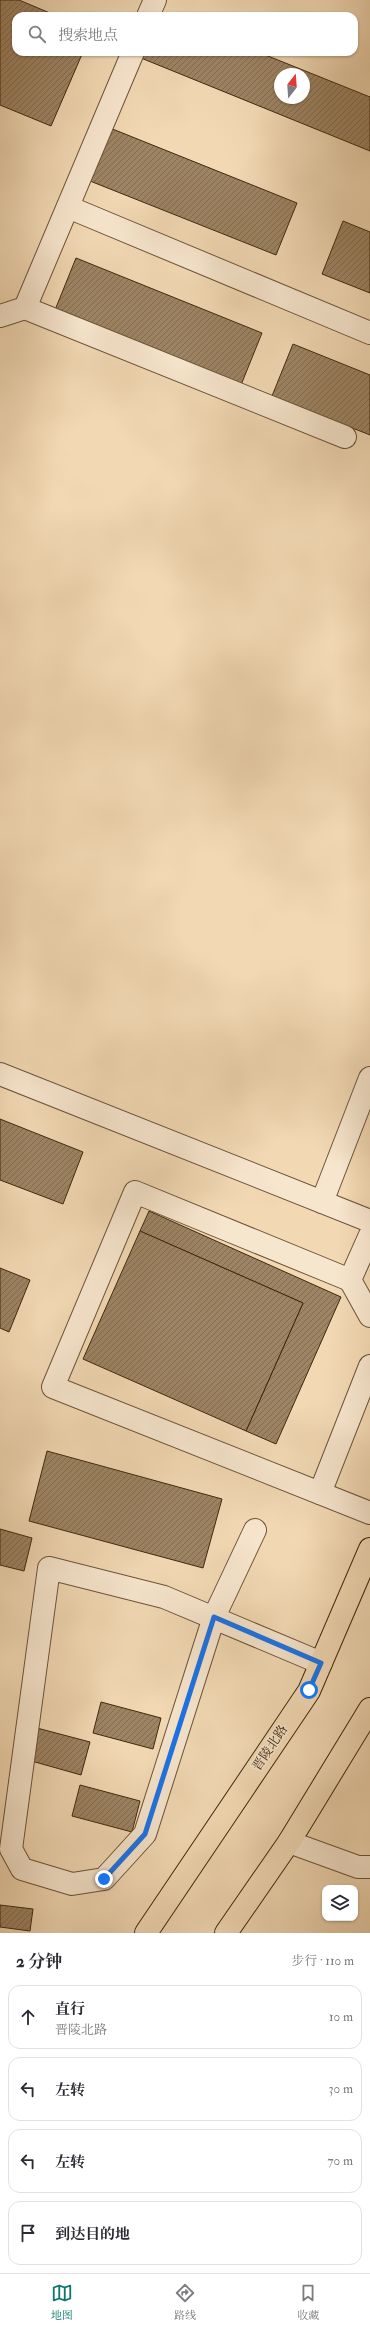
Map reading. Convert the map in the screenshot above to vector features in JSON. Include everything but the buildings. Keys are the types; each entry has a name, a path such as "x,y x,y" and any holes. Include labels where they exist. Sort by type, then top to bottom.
{"main road":[{"name":"晋陵北路","path":"146,1933 309,1690 370,1549"},
{"path":"226,1933 289,1842 370,1709"}],"street":[{"path":"150,12 155,0"},
{"path":"25,308 131,56"},
{"path":"68,207 370,333"},
{"path":"0,316 25,308 345,437"},
{"path":"0,1074 370,1221"},
{"path":"322,1202 370,1078"},
{"path":"370,1316 350,1280 135,1192 52,1387 370,1513"},
{"path":"350,1280 370,1235"},
{"path":"320,1493 370,1366"},
{"path":"255,1530 214,1617 145,1834 104,1879 72,1884 22,1869 10,1849 49,1568 164,1597 214,1617 321,1663"},
{"path":"289,1842 358,1867 370,1867"}],"route":[{"path":"104,1879 145,1834 214,1617 321,1663 309,1690"}]}
